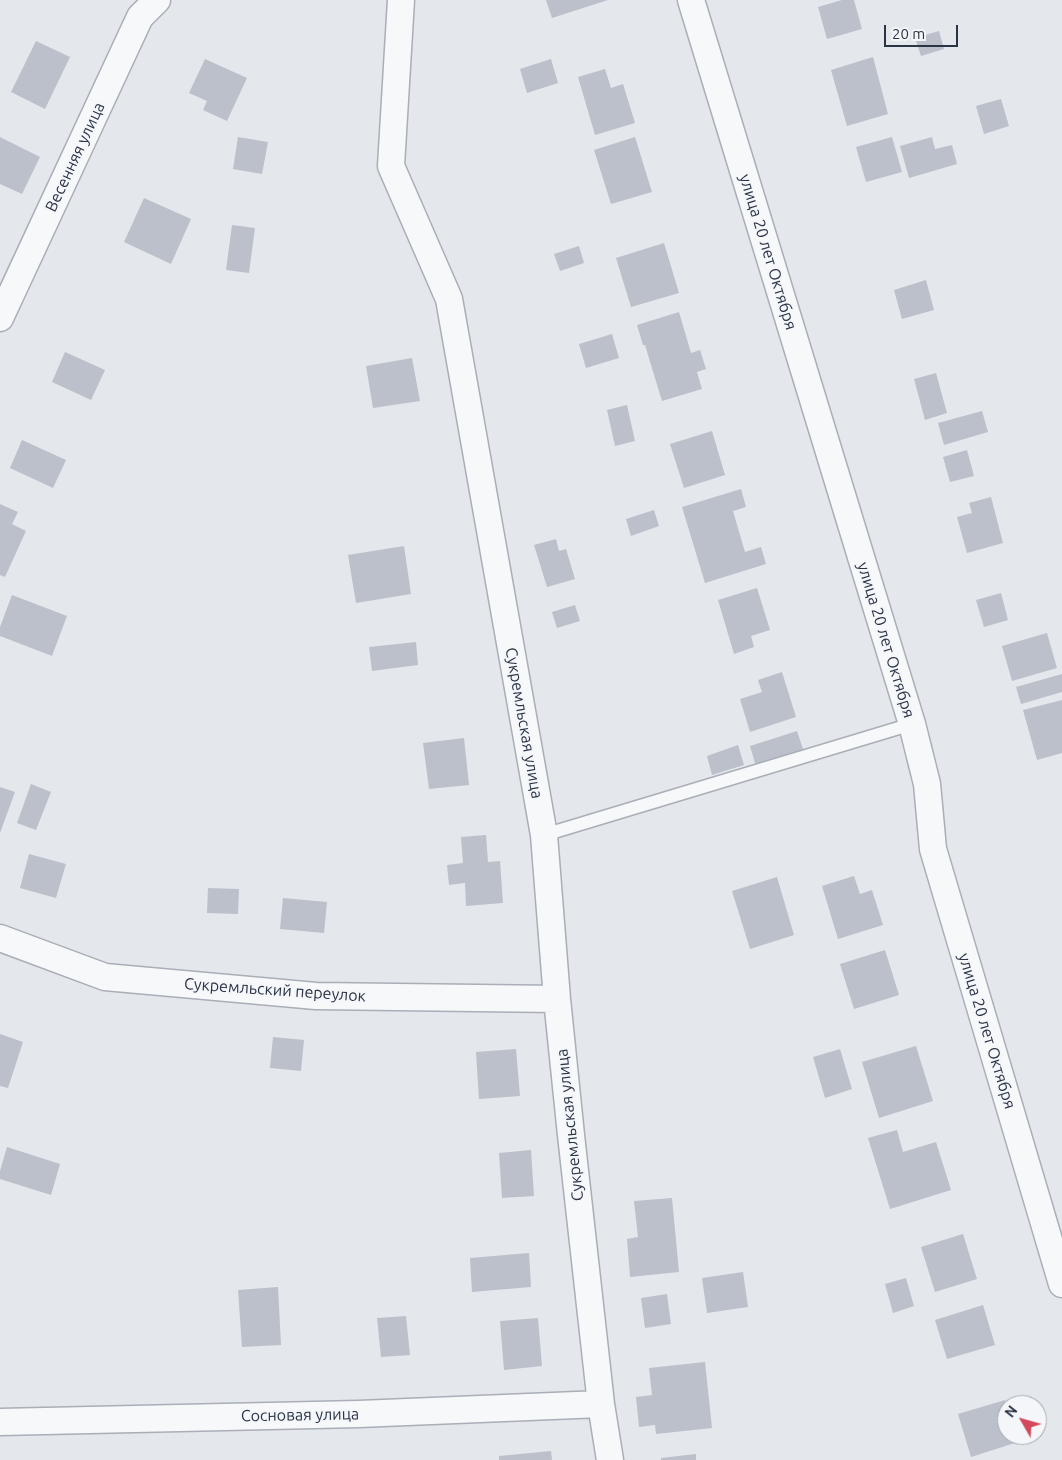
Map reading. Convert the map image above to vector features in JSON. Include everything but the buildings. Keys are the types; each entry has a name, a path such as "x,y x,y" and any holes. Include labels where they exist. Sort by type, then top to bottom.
{"street":[{"name":"Весенняя улица","path":"0,318 140,17 157,0"},
{"name":"Сукремльская улица","path":"401,0 391,166 449,299 544,836 557,999 601,1404 610,1460"},
{"name":"улица 20 лет Октября","path":"691,0 912,724 927,784 933,849 1062,1284"},
{"name":"Сукремльский переулок","path":"0,938 105,977 316,996 557,999"},
{"name":"Сосновая улица","path":"0,1422 359,1414 601,1404"}],"lane":[{"path":"544,836 912,724"}]}
